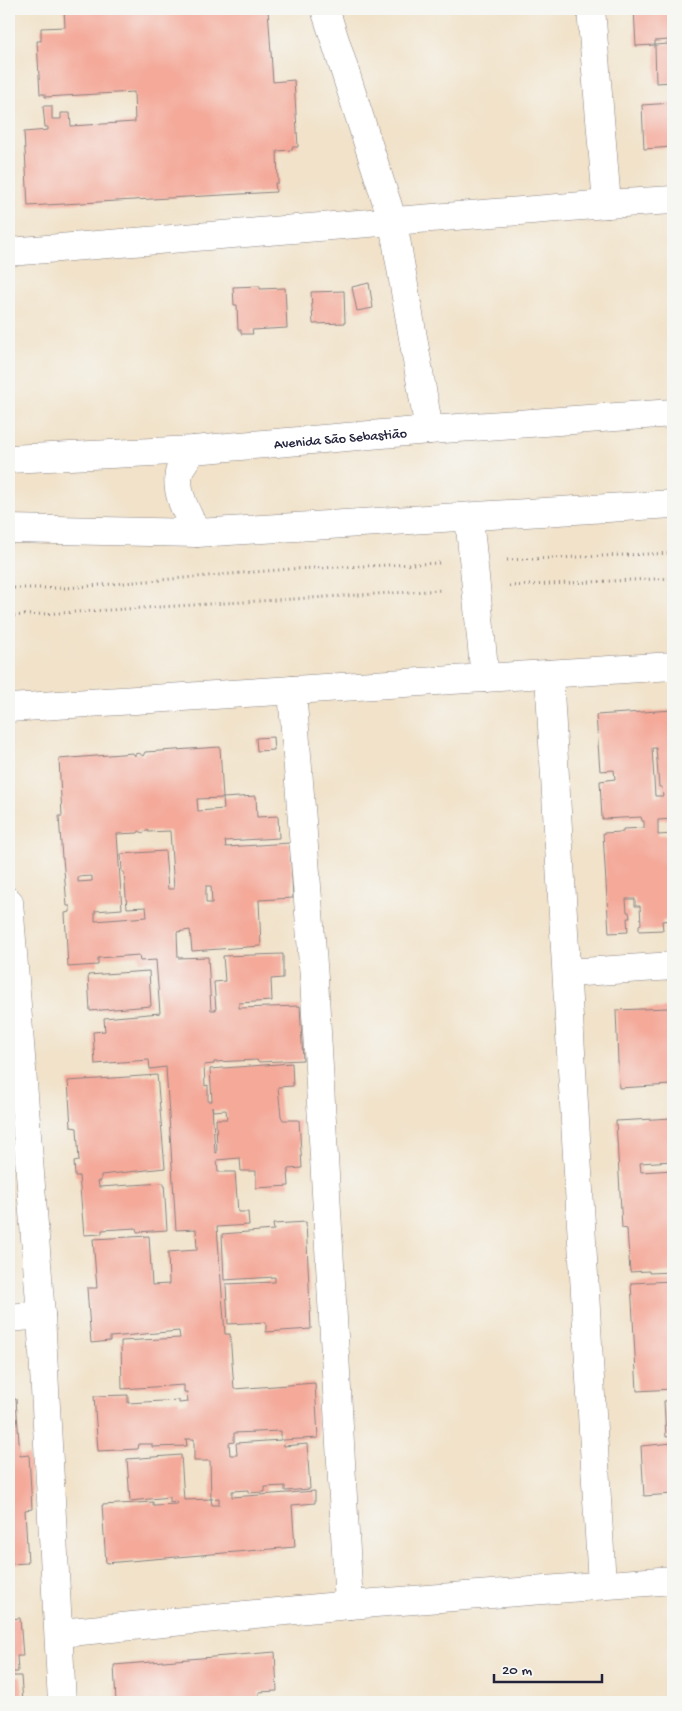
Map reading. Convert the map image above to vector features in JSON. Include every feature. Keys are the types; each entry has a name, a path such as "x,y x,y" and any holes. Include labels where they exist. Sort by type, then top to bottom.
{"street":[{"path":"325,9 392,222 429,430"},
{"path":"591,9 607,204"},
{"path":"9,252 673,200"},
{"name":"Avenida São Sebastião","path":"9,459 193,450 429,430 673,413"},
{"path":"193,450 184,461 179,472 178,481 187,513 196,533"},
{"path":"9,529 196,533 673,504"},
{"path":"469,517 485,678"},
{"path":"9,708 673,666"},
{"path":"550,674 602,1585"},
{"path":"292,690 314,978 349,1604"},
{"path":"9,902 41,1315 60,1632 62,1702"},
{"path":"567,973 673,966"},
{"path":"9,1318 41,1315"},
{"path":"60,1632 349,1604 673,1580"}],"path":[{"path":"9,616 474,575 673,553"},
{"path":"9,588 65,588 290,568 474,575 673,578"}],"building":[{"path":"64,9 268,9 273,82 294,80 298,147 292,147 292,150 277,151 278,183 275,183 276,192 28,206 24,132 48,130 48,127 45,127 43,106 52,106 52,119 61,119 61,113 70,113 71,126 135,122 134,92 45,97 45,94 40,94 37,41 41,41 41,28 65,27"},
{"path":"634,9 673,9 673,82 656,83 655,45 636,46","holes":["669,40 669,44 655,45 655,41"]},
{"path":"673,103 673,147 644,149 642,105"},
{"path":"369,283 373,308 357,311 352,287"},
{"path":"260,286 260,289 285,288 287,328 252,330 253,334 241,334 241,330 238,330 237,305 234,305 233,287"},
{"path":"344,291 345,323 313,324 311,292"},
{"path":"673,710 673,819 658,820 658,835 673,834 673,920 662,921 663,930 639,931 639,925 641,924 640,906 635,906 635,899 626,899 627,912 629,912 630,918 627,918 628,932 609,933 603,833 623,832 623,829 644,828 644,821 642,821 641,817 602,819 600,781 615,779 614,770 600,771 596,715","holes":["652,748 656,748 659,787 662,787 663,796 655,796"]},
{"path":"273,737 274,750 257,751 256,738"},
{"path":"220,747 223,798 256,796 257,817 278,816 279,838 225,841 226,847 290,843 293,898 259,900 261,946 192,951 190,930 177,932 178,958 208,957 211,1010 216,1010 214,982 225,981 223,956 283,954 283,978 271,979 272,1001 239,1003 239,1008 300,1006 303,1060 214,1062 214,1064 204,1065 205,1086 208,1085 208,1101 212,1101 210,1069 292,1063 293,1086 278,1087 281,1116 283,1120 299,1120 302,1168 288,1169 289,1186 256,1188 256,1171 241,1171 240,1158 217,1160 218,1172 235,1172 238,1212 248,1212 249,1225 217,1227 225,1334 230,1334 234,1389 315,1383 318,1438 283,1440 284,1446 307,1444 310,1489 285,1491 285,1486 265,1487 265,1492 248,1493 248,1490 232,1491 232,1497 315,1491 315,1503 292,1505 295,1547 106,1563 102,1505 153,1502 153,1505 177,1504 176,1501 170,1502 170,1497 130,1501 127,1459 181,1455 184,1500 211,1499 210,1461 194,1461 194,1439 186,1439 187,1446 152,1447 152,1444 139,1444 138,1449 98,1451 94,1396 128,1395 128,1403 179,1400 179,1403 188,1402 187,1392 184,1392 184,1385 122,1389 121,1341 180,1338 179,1331 110,1337 110,1341 91,1343 87,1288 97,1288 93,1239 149,1236 152,1285 169,1284 168,1252 197,1250 196,1229 176,1230 166,1067 150,1069 149,1060 95,1064 93,1032 105,1031 104,1018 160,1013 156,960 140,961 139,955 98,958 98,965 68,967 65,913 70,912 70,906 67,906 62,858 59,816 62,816 59,759 133,753 135,756 135,754 139,753 143,756 145,752","holes":["223,798 224,809 198,811 197,799","148,830 148,832 170,831 174,889 168,889 165,851 121,854 127,908 146,907 147,917 95,921 95,911 122,909 117,834 138,833 139,831 143,833","92,876 92,881 78,882 78,877","206,886 211,886 212,903 206,903","212,1106 213,1111 226,1110 227,1119 216,1119 217,1153 215,1152","281,1431 281,1440 236,1443 237,1455 230,1455 229,1443 234,1442 234,1433","219,1498 219,1505 212,1505 211,1499"]},
{"path":"149,971 151,1006 90,1011 88,975"},
{"path":"673,1008 673,1023 669,1023 672,1085 619,1088 616,1010"},
{"path":"157,1075 165,1168 101,1175 101,1181 98,1181 99,1187 164,1183 167,1230 137,1232 136,1228 102,1230 102,1234 84,1235 79,1176 75,1176 74,1162 79,1161 77,1128 71,1127 68,1081"},
{"path":"673,1118 673,1161 640,1163 641,1172 673,1170 673,1272 630,1272 627,1229 622,1228 616,1121"},
{"path":"306,1222 311,1329 266,1332 266,1322 228,1324 226,1284 275,1282 275,1277 224,1280 222,1234 274,1230 273,1224"},
{"path":"673,1281 673,1389 637,1391 631,1283"},
{"path":"16,1399 20,1456 29,1455 32,1509 25,1510 28,1563 9,1564 9,1400"},
{"path":"673,1400 673,1436 666,1437 664,1401"},
{"path":"673,1443 673,1494 644,1496 641,1446"},
{"path":"20,1618 23,1656 17,1656 18,1672 9,1672 9,1619"},
{"path":"275,1652 277,1691 259,1692 259,1698 213,1702 116,1702 114,1665"},
{"path":"9,1676 21,1676 23,1702 9,1702"}]}
